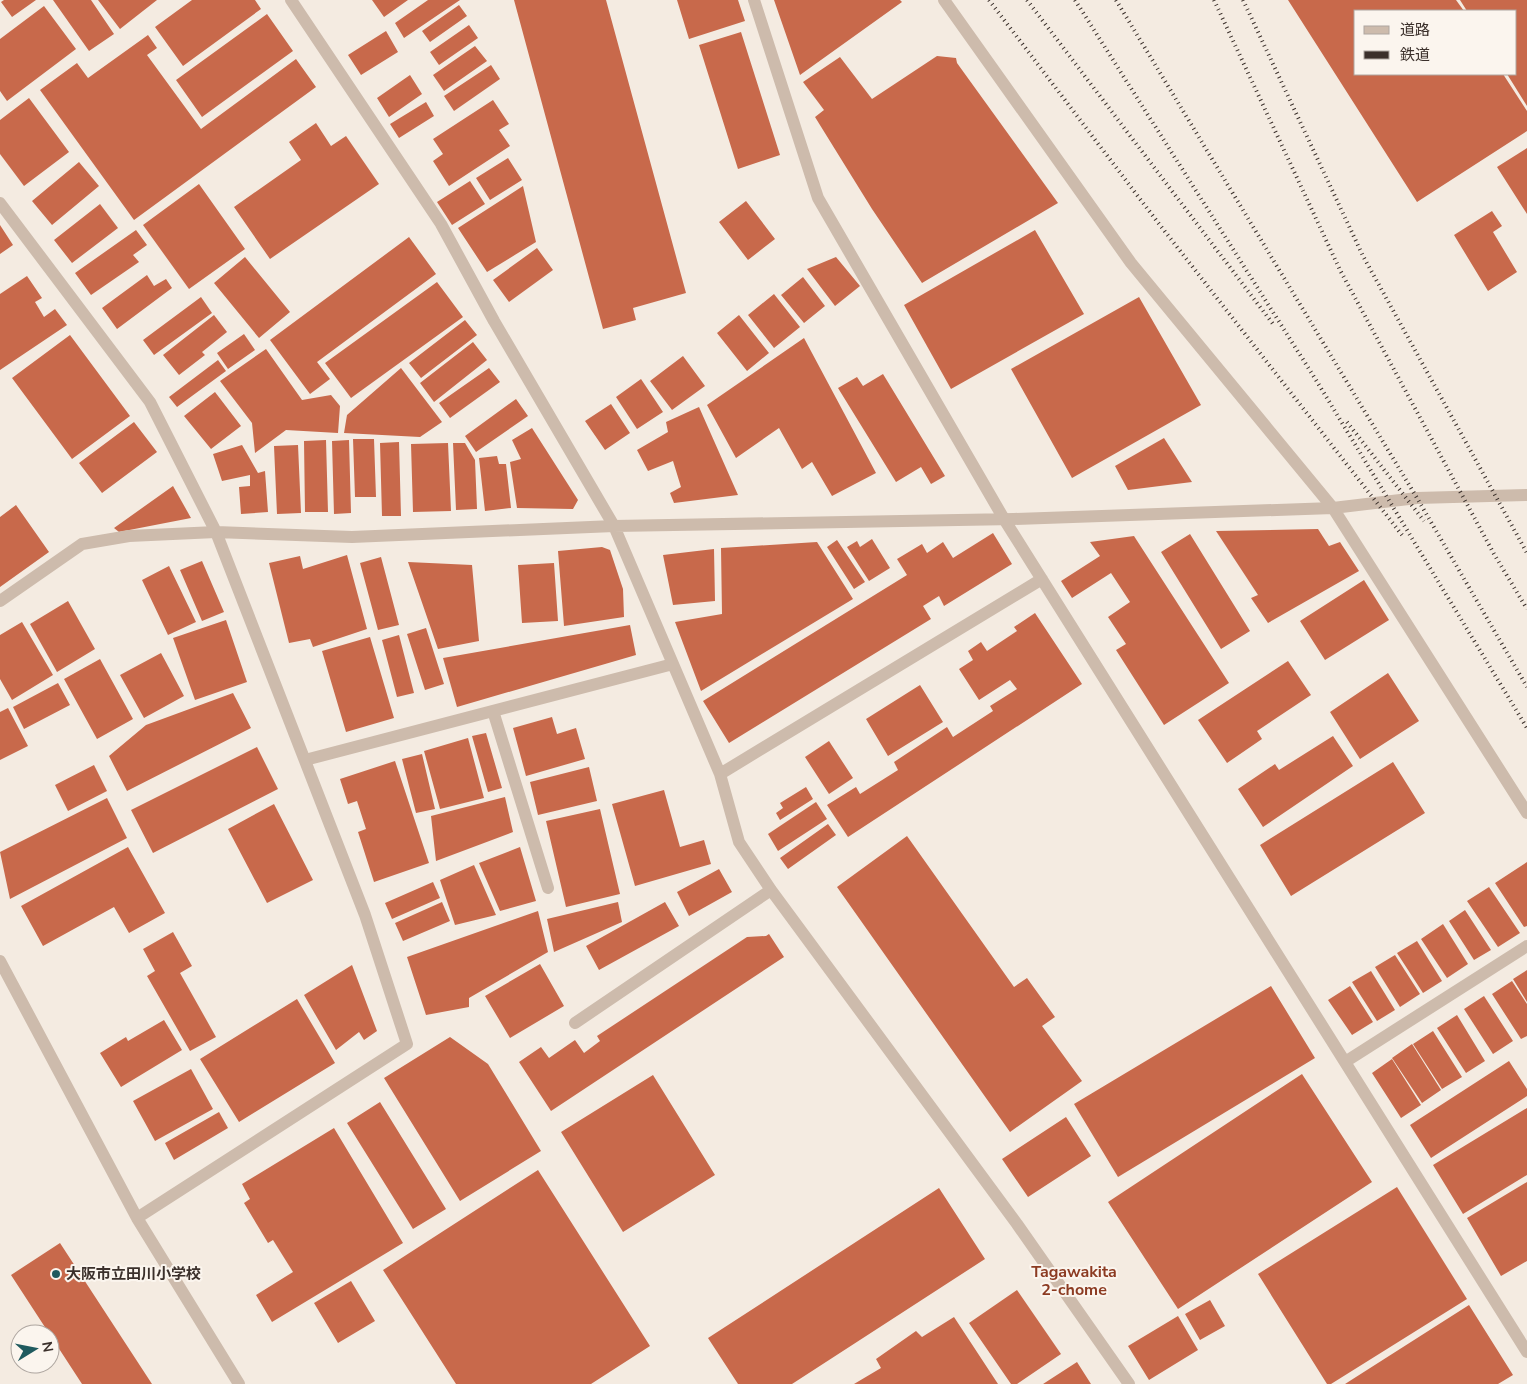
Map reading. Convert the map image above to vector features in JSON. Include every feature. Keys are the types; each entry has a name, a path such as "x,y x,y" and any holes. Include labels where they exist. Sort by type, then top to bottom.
{"street":[{"path":"291,0 441,224 494,322 614,526 720,774 739,842 770,890 1017,1224 1129,1384"},
{"path":"754,0 818,198 1004,519 1527,1352"},
{"path":"944,0 1131,263 1332,508 1527,812"},
{"path":"0,203 150,402 216,532 365,916 407,1044 138,1218"},
{"path":"0,601 82,544 129,536 216,532 352,537 614,526 1004,519 1332,508 1417,498 1527,495"},
{"path":"720,774 1042,579"},
{"path":"305,760 673,664"},
{"path":"493,711 548,888"},
{"path":"575,1023 770,890"},
{"path":"1345,1062 1527,946"},
{"path":"0,961 138,1218 239,1384"}],"building":[{"path":"4,0 36,0 12,17 1,2"},
{"path":"53,0 91,0 114,34 89,51"},
{"path":"98,0 157,0 120,29"},
{"path":"192,0 255,0 261,9 183,66 155,27"},
{"path":"372,0 408,0 384,17"},
{"path":"428,0 460,0 404,38 395,23"},
{"path":"514,0 606,0 686,293 633,308 636,320 603,329"},
{"path":"677,0 738,0 745,21 689,39"},
{"path":"774,0 900,0 902,2 800,75"},
{"path":"1288,0 1456,0 1463,10 1354,10 1354,75 1504,75 1527,111 1527,131 1417,202"},
{"path":"1460,0 1527,0 1527,106 1508,75 1517,75 1517,10 1466,10"},
{"path":"459,5 467,16 430,42 422,31"},
{"path":"44,6 76,49 7,101 0,91 0,39"},
{"path":"267,14 293,51 202,117 176,80"},
{"path":"469,25 478,38 439,65 430,52"},
{"path":"386,31 398,52 361,75 348,55"},
{"path":"741,32 780,155 738,169 699,45"},
{"path":"148,35 157,48 147,55 201,129 296,59 316,87 134,220 40,90 77,63 88,78"},
{"path":"475,46 487,61 444,91 433,75"},
{"path":"937,56 956,58 957,63 1058,203 922,283 872,209 815,117 824,110 803,82 840,57 872,99"},
{"path":"491,65 500,79 454,111 444,96"},
{"path":"410,75 422,94 389,117 377,98"},
{"path":"29,98 69,152 24,186 0,154 0,120"},
{"path":"493,100 509,124 499,130 510,146 449,186 433,161 443,154 433,139"},
{"path":"426,102 434,116 399,138 390,124"},
{"path":"316,123 331,146 346,136 379,184 270,259 234,207 301,160 289,142"},
{"path":"1527,148 1527,214 1497,167"},
{"path":"508,158 522,180 490,200 476,178"},
{"path":"79,162 99,186 52,225 32,201"},
{"path":"470,181 485,204 452,225 437,202"},
{"path":"199,184 245,249 189,289 143,225"},
{"path":"523,186 536,242 487,272 458,228"},
{"path":"746,201 775,239 748,260 719,222"},
{"path":"100,204 118,228 72,263 54,240"},
{"path":"1492,211 1502,226 1493,232 1517,272 1488,291 1454,235"},
{"path":"0,225 13,245 0,254"},
{"path":"136,230 147,245 133,255 139,262 91,295 75,273"},
{"path":"1035,230 1084,314 951,389 904,305"},
{"path":"409,237 436,274 317,362 330,379 310,394 270,340"},
{"path":"537,248 553,270 509,302 493,280"},
{"path":"245,257 290,312 259,338 214,283"},
{"path":"836,257 860,286 835,306 807,269"},
{"path":"147,275 154,286 166,279 172,288 117,329 102,308"},
{"path":"27,276 42,298 35,302 44,317 55,309 67,325 0,370 0,294"},
{"path":"803,277 825,306 804,323 781,295"},
{"path":"437,282 463,317 351,398 325,363"},
{"path":"774,294 800,327 774,348 748,315"},
{"path":"201,297 212,313 154,355 143,340"},
{"path":"1139,297 1201,405 1072,478 1011,369"},
{"path":"214,315 227,332 202,352 205,355 179,375 163,355"},
{"path":"739,315 769,353 747,371 717,333"},
{"path":"465,320 477,335 421,378 409,363"},
{"path":"244,334 255,350 228,369 217,353"},
{"path":"70,335 130,416 72,459 12,378"},
{"path":"804,338 876,473 832,496 812,462 802,469 779,428 736,458 707,405"},
{"path":"473,342 487,360 434,402 420,383"},
{"path":"266,349 302,400 331,395 340,406 338,433 286,430 255,453 252,423 220,381"},
{"path":"683,356 705,386 672,410 650,381"},
{"path":"218,360 226,371 177,407 169,397"},
{"path":"401,368 442,422 420,437 344,433 347,415"},
{"path":"489,368 500,382 450,418 439,403"},
{"path":"883,374 945,476 931,484 921,467 896,482 838,388 857,377 863,386"},
{"path":"641,379 663,412 637,429 616,397"},
{"path":"215,392 241,426 211,449 184,416"},
{"path":"516,399 528,416 476,452 465,436"},
{"path":"611,404 630,433 605,450 585,421"},
{"path":"699,407 738,495 674,503 670,493 681,487 673,461 648,471 637,450 668,432 666,422"},
{"path":"134,422 157,452 102,493 79,463"},
{"path":"532,428 578,500 573,509 517,508 510,462 521,459 512,440"},
{"path":"1164,438 1192,482 1128,490 1115,466"},
{"path":"353,439 374,439 376,497 355,497"},
{"path":"326,440 328,512 305,512 304,441"},
{"path":"349,440 351,513 334,514 332,441"},
{"path":"399,442 401,516 382,516 380,443"},
{"path":"448,443 451,511 413,512 411,444"},
{"path":"453,443 465,443 475,460 477,509 456,510"},
{"path":"242,445 258,473 265,471 268,512 241,514 239,487 250,486 250,475 222,481 213,454"},
{"path":"298,445 301,513 277,514 274,446"},
{"path":"497,456 499,464 506,464 511,508 485,511 479,458"},
{"path":"173,486 191,518 119,532 114,528"},
{"path":"16,505 49,552 0,587 0,517"},
{"path":"1318,529 1329,546 1340,542 1359,571 1268,623 1251,598 1258,595 1216,531"},
{"path":"993,533 1012,564 944,606 939,596 923,606 931,619 729,743 703,701 907,575 897,559 922,544 927,553 943,542 953,558"},
{"path":"1190,534 1250,631 1221,649 1161,552"},
{"path":"1134,536 1229,683 1164,725 1116,650 1126,644 1108,617 1130,602 1111,573 1072,598 1061,581 1100,556 1090,542"},
{"path":"872,539 890,568 869,581 847,547 857,541 860,547"},
{"path":"837,540 865,582 854,589 827,547"},
{"path":"817,542 853,599 701,691 675,622 722,614 721,548"},
{"path":"602,547 610,550 623,589 624,617 564,626 558,551"},
{"path":"714,549 715,601 673,605 663,555"},
{"path":"347,555 367,629 313,647 310,639 289,643 269,563 300,556 303,569"},
{"path":"381,557 399,625 378,630 360,563"},
{"path":"202,561 224,612 202,621 180,570"},
{"path":"408,562 472,565 479,641 438,649"},
{"path":"554,563 558,621 522,623 518,565"},
{"path":"169,566 196,622 168,635 142,580"},
{"path":"1364,580 1389,620 1325,660 1300,621"},
{"path":"68,601 95,649 57,672 30,624"},
{"path":"1035,613 1082,684 848,837 827,805 856,787 860,794 898,770 894,762 947,727 953,737 993,711 990,706 1017,689 1010,680 979,700 959,669 973,660 968,651 981,642 987,651 1017,631 1014,627"},
{"path":"226,620 247,682 195,700 173,638"},
{"path":"22,622 53,675 12,700 0,679 0,635"},
{"path":"630,625 636,655 457,707 443,658"},
{"path":"426,628 444,684 425,690 407,634"},
{"path":"399,635 414,693 397,697 382,640"},
{"path":"370,637 394,718 346,732 322,651"},
{"path":"161,653 184,696 144,718 120,675"},
{"path":"100,659 133,719 97,739 64,679"},
{"path":"1288,661 1311,695 1257,731 1262,739 1227,763 1198,720"},
{"path":"1388,673 1419,721 1360,759 1330,712"},
{"path":"58,683 70,705 24,729 13,707"},
{"path":"920,685 943,722 888,756 866,719"},
{"path":"233,693 251,728 127,791 109,756 146,725"},
{"path":"8,708 28,746 0,760 0,712"},
{"path":"552,717 557,734 576,728 585,759 526,776 513,728"},
{"path":"486,733 502,788 488,792 472,736"},
{"path":"1333,736 1353,766 1263,827 1238,789 1275,764 1279,770"},
{"path":"468,738 484,798 440,809 424,751"},
{"path":"829,741 853,778 829,794 805,757"},
{"path":"257,747 278,789 153,853 131,810"},
{"path":"422,754 435,809 416,813 402,759"},
{"path":"395,761 429,863 374,882 358,832 366,829 357,801 348,804 340,779"},
{"path":"1393,762 1425,813 1291,896 1260,845"},
{"path":"94,765 107,791 68,811 55,785"},
{"path":"589,767 597,801 538,815 530,782"},
{"path":"806,787 813,799 780,820 776,813 783,808 780,803"},
{"path":"664,790 680,847 704,840 711,864 635,886 612,804"},
{"path":"505,797 513,832 436,861 431,816"},
{"path":"107,798 127,838 10,899 0,852"},
{"path":"816,802 827,819 778,851 768,834"},
{"path":"274,804 313,880 267,903 228,829"},
{"path":"600,809 620,894 566,907 546,821"},
{"path":"828,824 836,835 788,869 780,858"},
{"path":"907,836 1014,987 1027,978 1055,1017 1042,1026 1082,1081 1010,1132 837,887"},
{"path":"128,847 165,913 129,933 114,907 43,946 21,906"},
{"path":"520,847 536,901 500,911 479,863"},
{"path":"1527,862 1527,926 1524,927 1495,883"},
{"path":"474,865 496,915 455,925 440,880"},
{"path":"719,869 732,892 689,916 677,892"},
{"path":"433,882 440,898 392,919 385,903"},
{"path":"1489,887 1520,933 1498,947 1467,901"},
{"path":"442,902 450,921 403,941 395,923"},
{"path":"618,902 622,922 554,952 547,919"},
{"path":"665,902 679,926 599,970 586,946"},
{"path":"1465,910 1491,950 1474,960 1449,921"},
{"path":"538,911 548,952 469,998 469,1007 426,1015 407,957"},
{"path":"1443,924 1468,964 1447,978 1421,939"},
{"path":"173,932 192,966 180,973 216,1037 190,1051 147,976 155,971 143,949"},
{"path":"769,934 784,957 551,1111 519,1062 541,1047 549,1058 575,1040 584,1053 600,1041 597,1036 747,937 766,936"},
{"path":"1417,941 1442,981 1423,993 1397,953"},
{"path":"1395,955 1420,994 1400,1007 1375,967"},
{"path":"540,964 564,1006 510,1038 485,996"},
{"path":"352,965 377,1031 364,1040 359,1032 336,1050 304,995"},
{"path":"1527,970 1527,1002 1513,979"},
{"path":"1371,971 1395,1010 1377,1021 1352,982"},
{"path":"1512,981 1527,1004 1527,1036 1521,1039 1492,994"},
{"path":"1271,986 1315,1058 1118,1177 1074,1104"},
{"path":"1350,986 1373,1022 1352,1035 1328,1000"},
{"path":"1484,996 1513,1041 1493,1054 1464,1009"},
{"path":"297,999 335,1063 239,1122 200,1059"},
{"path":"1457,1015 1485,1061 1466,1073 1437,1028"},
{"path":"164,1020 182,1050 121,1087 100,1053 126,1037 128,1041"},
{"path":"1433,1031 1462,1077 1442,1089 1413,1044"},
{"path":"450,1037 488,1064 541,1151 460,1201 384,1078"},
{"path":"1412,1044 1441,1090 1422,1103 1392,1058"},
{"path":"1392,1059 1421,1105 1401,1118 1372,1073"},
{"path":"1509,1061 1527,1089 1527,1096 1431,1158 1410,1125"},
{"path":"191,1069 213,1109 155,1141 133,1101"},
{"path":"1302,1074 1372,1182 1178,1309 1108,1202"},
{"path":"653,1075 715,1175 623,1232 561,1132"},
{"path":"380,1102 446,1209 413,1229 347,1123"},
{"path":"1527,1108 1527,1175 1463,1214 1433,1165"},
{"path":"219,1112 228,1128 174,1160 165,1143"},
{"path":"1066,1117 1091,1156 1028,1197 1002,1159"},
{"path":"334,1128 403,1243 272,1322 256,1295 293,1272 273,1240 268,1243 244,1203 250,1199 242,1184"},
{"path":"538,1170 650,1346 591,1384 456,1384 383,1270"},
{"path":"1527,1182 1527,1261 1501,1276 1467,1218"},
{"path":"1397,1187 1467,1299 1331,1384 1327,1384 1258,1274"},
{"path":"939,1188 985,1259 792,1384 738,1384 708,1338"},
{"path":"60,1243 152,1384 82,1384 60,1350 60,1324 43,1324 11,1275"},
{"path":"351,1281 375,1321 338,1343 314,1303"},
{"path":"1017,1290 1061,1354 1017,1384 1011,1384 969,1323"},
{"path":"1210,1300 1225,1326 1200,1340 1185,1314"},
{"path":"1469,1305 1513,1375 1498,1384 1345,1384"},
{"path":"1178,1316 1198,1350 1149,1380 1128,1346"},
{"path":"954,1317 998,1384 854,1384 881,1368 876,1359 916,1331 922,1337"},
{"path":"1077,1362 1091,1384 1043,1384"}],"railway":[{"path":"989,0 1156,220 1402,535"},
{"path":"1027,0 1273,324"},
{"path":"1075,0 1316,380 1527,728"},
{"path":"1116,0 1417,498 1527,687"},
{"path":"1214,0 1340,270 1494,554 1527,609"},
{"path":"1243,0 1363,256 1527,553"},
{"path":"1347,422 1424,521"}],"place":[{"name":"大阪市立田川小学校","path":"56,1274"}],"district":[{"name":"Tagawakita 2-chome","path":"1074,1281"}]}
